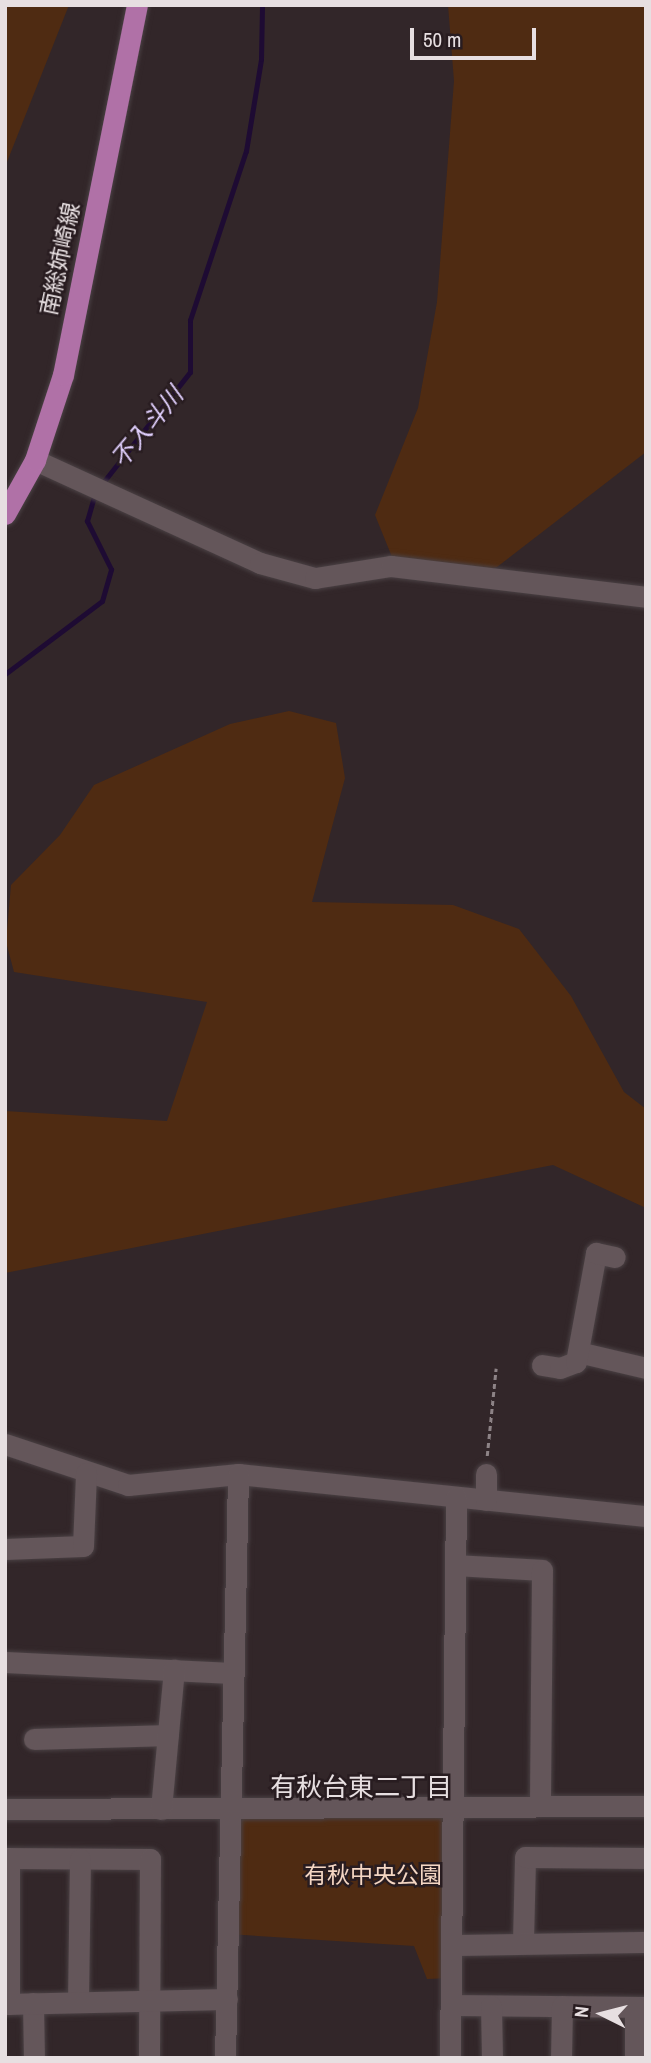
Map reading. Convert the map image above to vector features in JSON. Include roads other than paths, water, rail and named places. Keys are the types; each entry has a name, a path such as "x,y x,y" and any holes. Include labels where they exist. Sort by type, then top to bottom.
{"main road":[{"name":"南総姉崎線","path":"5,514 35,460 63,375 137,5"}],"street":[{"path":"35,460 286,572 315,578 391,566 646,597"},
{"path":"553,1373 576,1362 596,1253 615,1257"},
{"path":"578,1352 646,1368"},
{"path":"5,1444 128,1485 239,1474 646,1516"},
{"path":"5,1549 83,1546 86,1473"},
{"path":"225,2058 232,1673 239,1474"},
{"path":"486,1474 486,1500"},
{"path":"450,2058 455,1807 456,1497"},
{"path":"456,1565 542,1570 540,1806"},
{"path":"5,1662 232,1673"},
{"path":"161,1809 174,1670"},
{"path":"34,1739 168,1735"},
{"path":"5,1809 646,1806"},
{"path":"523,1941 525,1857 646,1858"},
{"path":"149,2058 149,2001 150,1859 7,1858 7,2004 33,2003 149,2001 227,1999"},
{"path":"78,2002 80,1859"},
{"path":"452,1945 523,1941 646,1942"},
{"path":"33,2003 34,2058"},
{"path":"451,2006 640,2007 635,2058"},
{"path":"491,2006 492,2058"},
{"path":"561,2058 562,2007"}],"waterway":[{"name":"不入斗川","path":"101,485 190,372 190,320 246,151 261,59 262,5"},
{"name":"不入斗川","path":"5,674 102,601 111,569 87,521 95,493"}],"district":[{"name":"有秋台東二丁目","path":"361,1787"}],"park label":[{"name":"有秋中央公園","path":"373,1875"}]}
